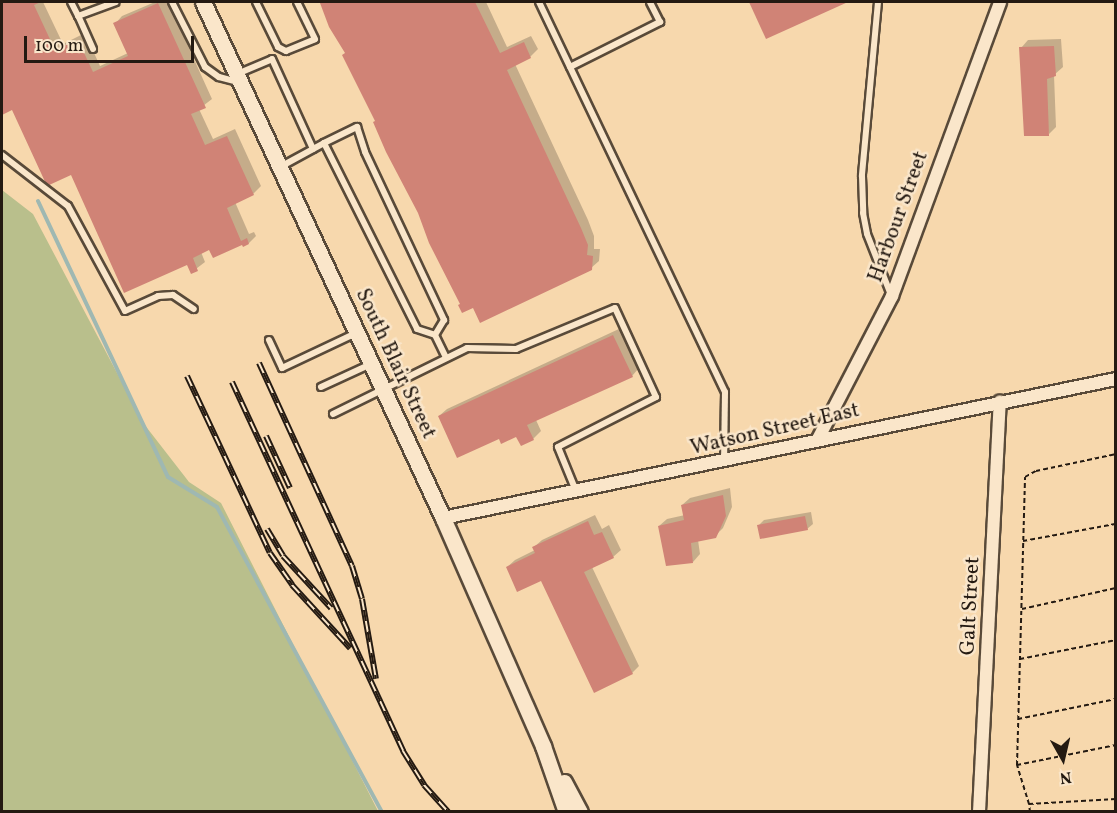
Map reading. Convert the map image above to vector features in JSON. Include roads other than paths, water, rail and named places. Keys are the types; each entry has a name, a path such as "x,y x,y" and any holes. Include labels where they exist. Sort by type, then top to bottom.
{"street":[{"name":"South Blair Street","path":"203,2 443,518 543,746 566,812"},
{"name":"Harbour Street","path":"818,439 891,296 1000,2"},
{"name":"Watson Street East","path":"443,518 724,462 818,439 1116,379"},
{"name":"Galt Street","path":"979,812 1000,402"},
{"name":"South Blair Street","path":"543,746 580,812"}],"lane":[{"path":"71,2 93,50"},
{"path":"78,16 116,2"},
{"path":"172,2 205,67 219,77 239,79 272,59 278,47"},
{"path":"256,2 278,47 286,51 315,39 297,2"},
{"path":"539,2 725,392 724,462"},
{"path":"570,67 660,22 650,2"},
{"path":"878,2 862,176 863,213 867,234 891,296"},
{"path":"272,59 312,149"},
{"path":"280,167 357,127 365,152 444,320 435,335"},
{"path":"324,143 417,328 435,335 446,358"},
{"path":"2,155 68,206 125,311 158,296 172,295 194,309"},
{"path":"333,414 467,348 516,349 615,308 656,397 558,447 577,491"},
{"path":"269,340 282,368 357,332"},
{"path":"321,387 372,364"}],"waterway":[{"path":"38,201 168,477 217,507 382,812"}],"railway":[{"path":"259,363 352,566 362,599 376,679"},
{"path":"187,376 270,553 292,585 350,648"},
{"path":"232,382 403,751 424,785 448,812"},
{"path":"266,436 290,488"},
{"path":"267,529 283,556 331,608"}]}
